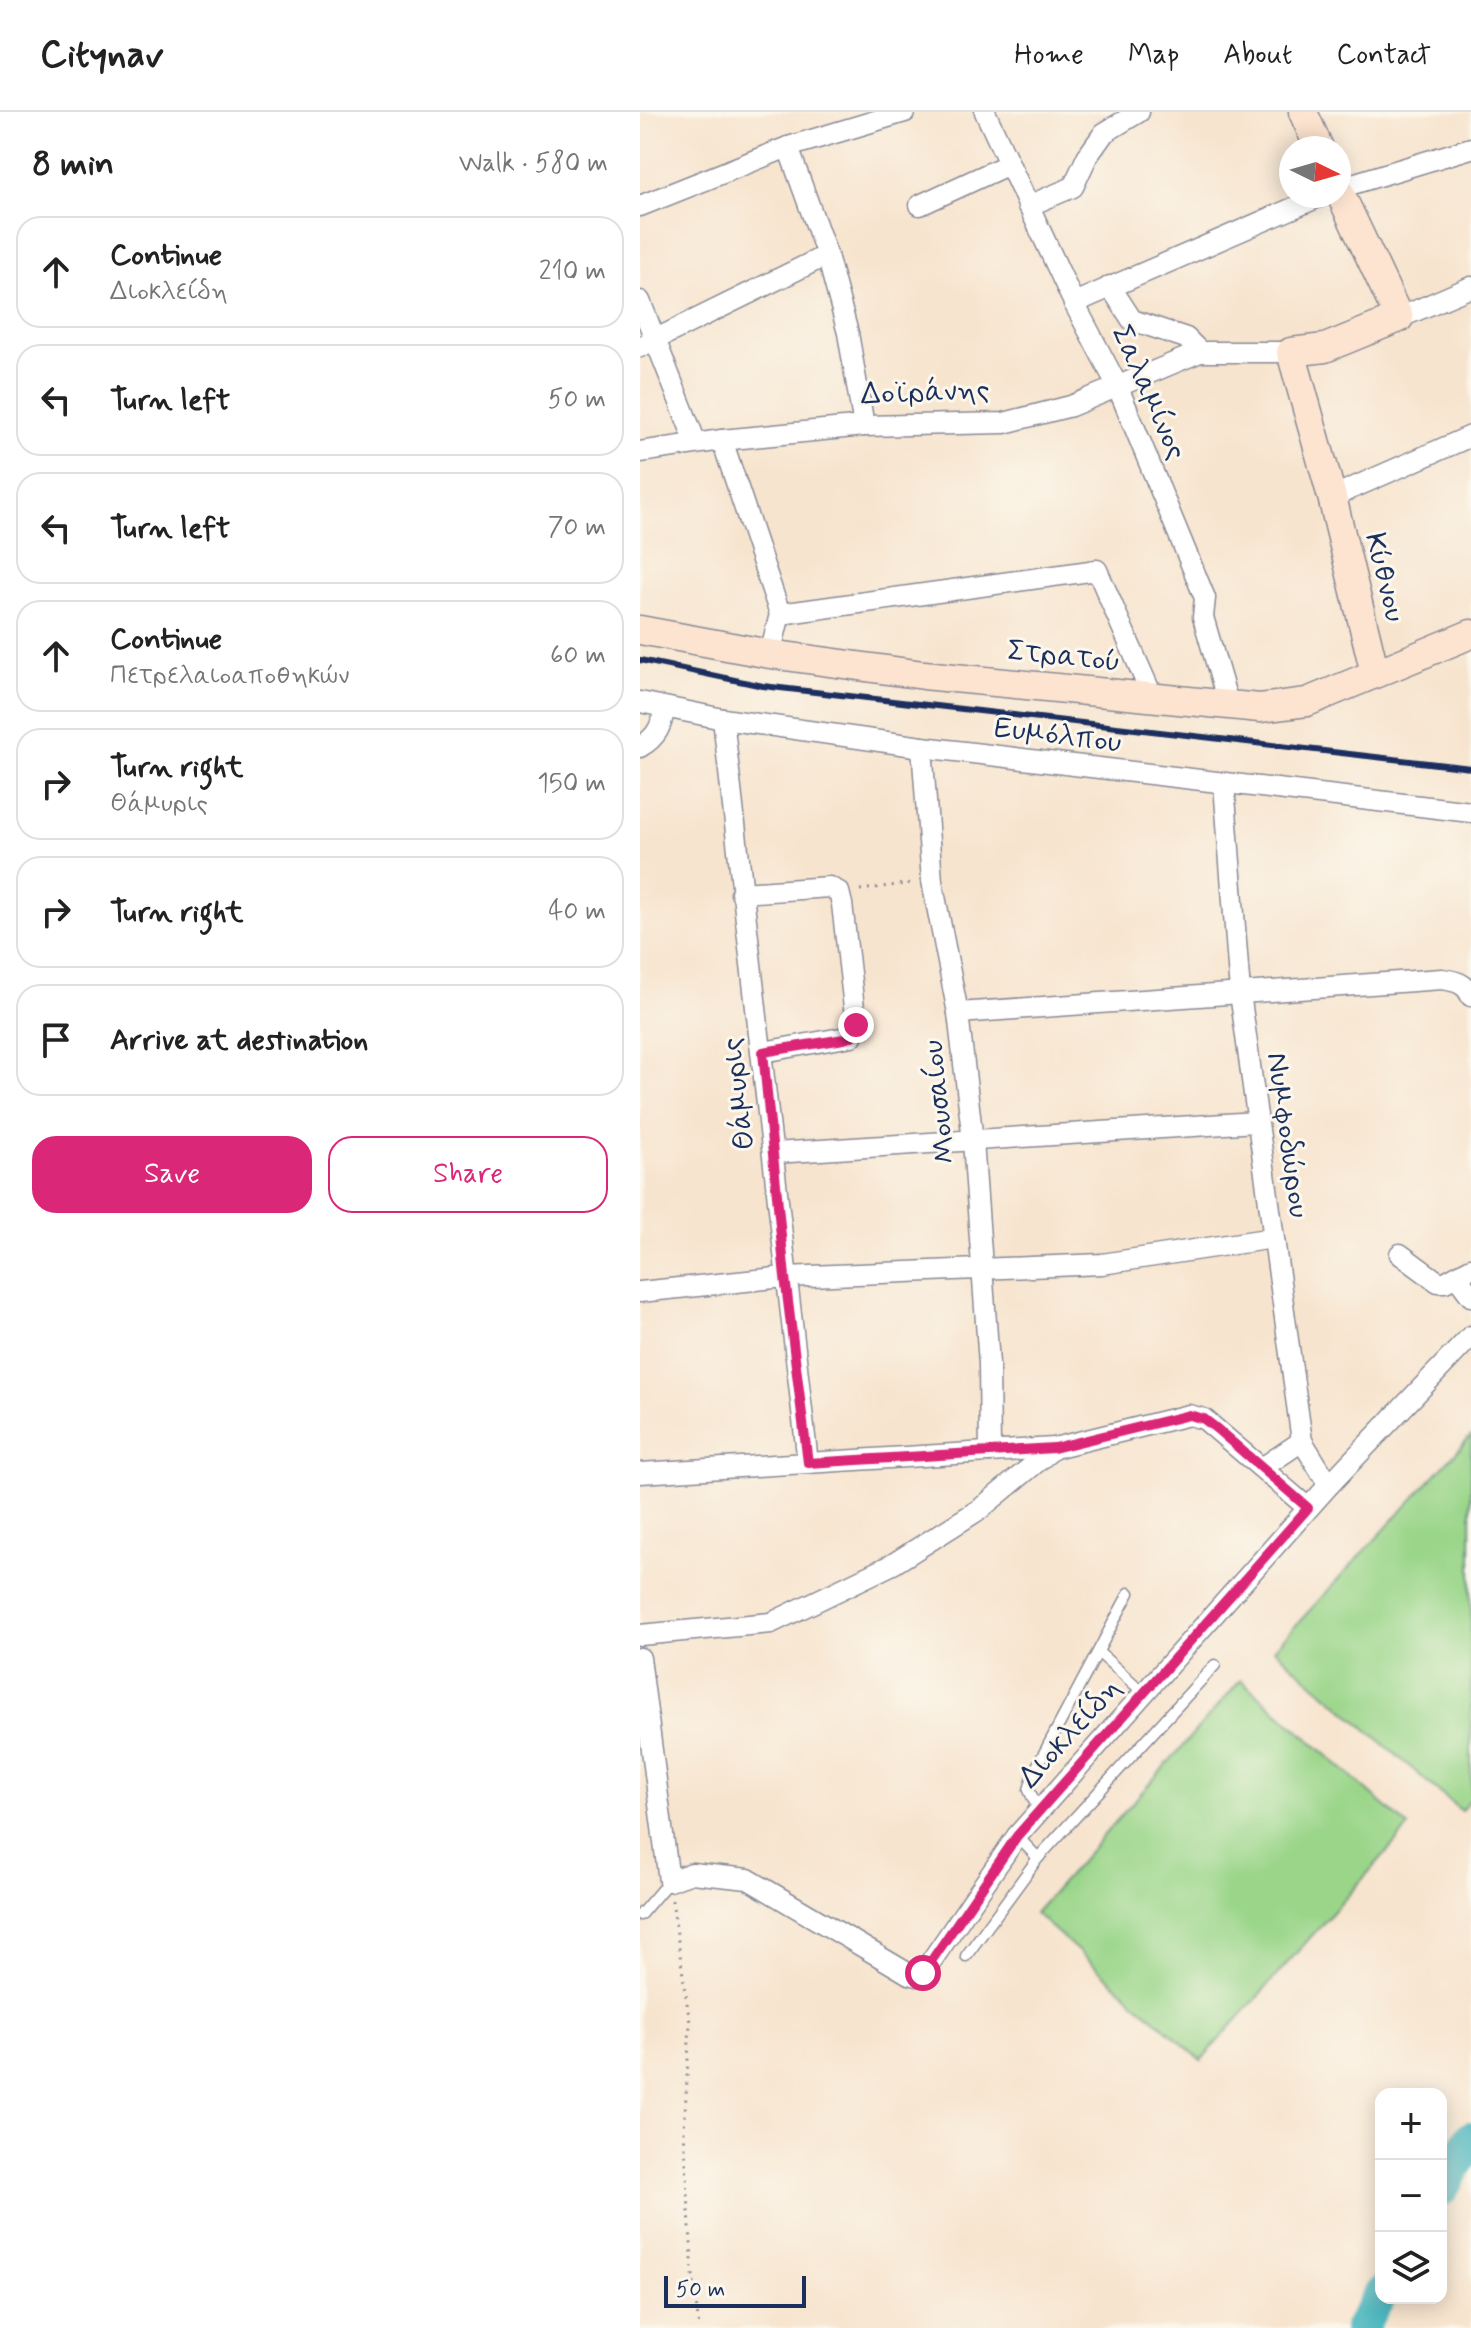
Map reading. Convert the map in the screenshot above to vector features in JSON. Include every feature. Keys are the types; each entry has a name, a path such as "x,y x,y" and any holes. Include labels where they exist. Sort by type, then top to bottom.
{"main road":[{"path":"1303,112 1314,136"},
{"path":"1347,208 1399,318"},
{"name":"Δοϊράνης","path":"1291,352 1325,348 1399,318"},
{"name":"Κύθνου","path":"1291,352 1332,497 1375,673"},
{"name":"Στρατού","path":"640,630 770,654 924,675 1229,707 1268,708 1300,704 1471,634"}],"street":[{"path":"640,206 788,147 905,112"},
{"name":"Σαλαμίνος","path":"985,112 1074,303 1117,385 1205,598 1203,617 1229,707"},
{"path":"1028,206 1073,187 1087,157 1104,133 1139,112"},
{"path":"788,147 827,255 848,333 864,426"},
{"path":"1351,186 1471,148"},
{"path":"920,205 1009,164"},
{"path":"1074,303 1293,208"},
{"path":"647,343 827,255"},
{"path":"1110,286 1132,320 1186,338 1200,352"},
{"name":"Δοϊράνης","path":"1399,318 1471,287"},
{"path":"640,301 647,343 696,443"},
{"name":"Δοϊράνης","path":"640,452 696,443 864,426 1004,423 1071,406 1200,352 1291,352"},
{"path":"1332,497 1471,436"},
{"path":"722,440 780,614 770,654"},
{"path":"780,614 1097,570 1153,698"},
{"name":"Ευμόλπου","path":"640,702 723,719 922,747 1471,812"},
{"path":"640,747 653,739 661,728 665,708"},
{"name":"Θάμυρις","path":"723,719 808,1463"},
{"name":"Μουσαίου","path":"922,747 932,881 958,1013 973,1141 989,1364 990,1452"},
{"name":"Νυμφοδώρου","path":"1224,784 1240,993 1302,1441 1329,1485"},
{"path":"741,893 829,887 839,892 856,1025 852,1036 763,1052"},
{"path":"958,1013 1442,979 1460,982 1471,996"},
{"path":"774,1153 1256,1122"},
{"path":"640,1292 785,1277 1102,1264 1273,1238"},
{"path":"1400,1254 1438,1282 1445,1282 1464,1272 1471,1296"},
{"name":"Διοκλείδη","path":"669,1881 692,1873 748,1879 909,1974 918,1976 923,1973 1017,1836 1308,1508 1471,1336"},
{"path":"640,1473 1054,1448 1189,1415 1204,1419 1308,1508"},
{"path":"1262,1468 1302,1441"},
{"path":"640,1635 771,1623 893,1564 980,1509 1054,1448"},
{"path":"640,1658 669,1881"}],"lane":[{"path":"1039,1811 1029,1790 1034,1772 1129,1593"},
{"path":"1098,1652 1144,1693"},
{"path":"966,1956 1038,1858 1215,1665"},
{"path":"1017,1836 1038,1858"},
{"path":"640,1915 669,1881"}],"path":[{"path":"839,892 932,881"},
{"path":"669,1881 690,2023 684,2131 699,2328"}],"green space":[{"path":"1471,1436 1471,1798 1461,1811 1274,1649"},
{"path":"1241,1680 1409,1827 1201,2060 1035,1913"}],"waterway":[{"path":"1447,2180 1471,2138"},
{"path":"1361,2328 1375,2304"}],"railway":[{"path":"640,660 763,686 1471,768"}],"route":[{"path":"856,1025 852,1036 844,1039 763,1052 785,1277 808,1463 1054,1448 1189,1415 1204,1419 1217,1429 1308,1508 1017,1836 923,1973"}]}
